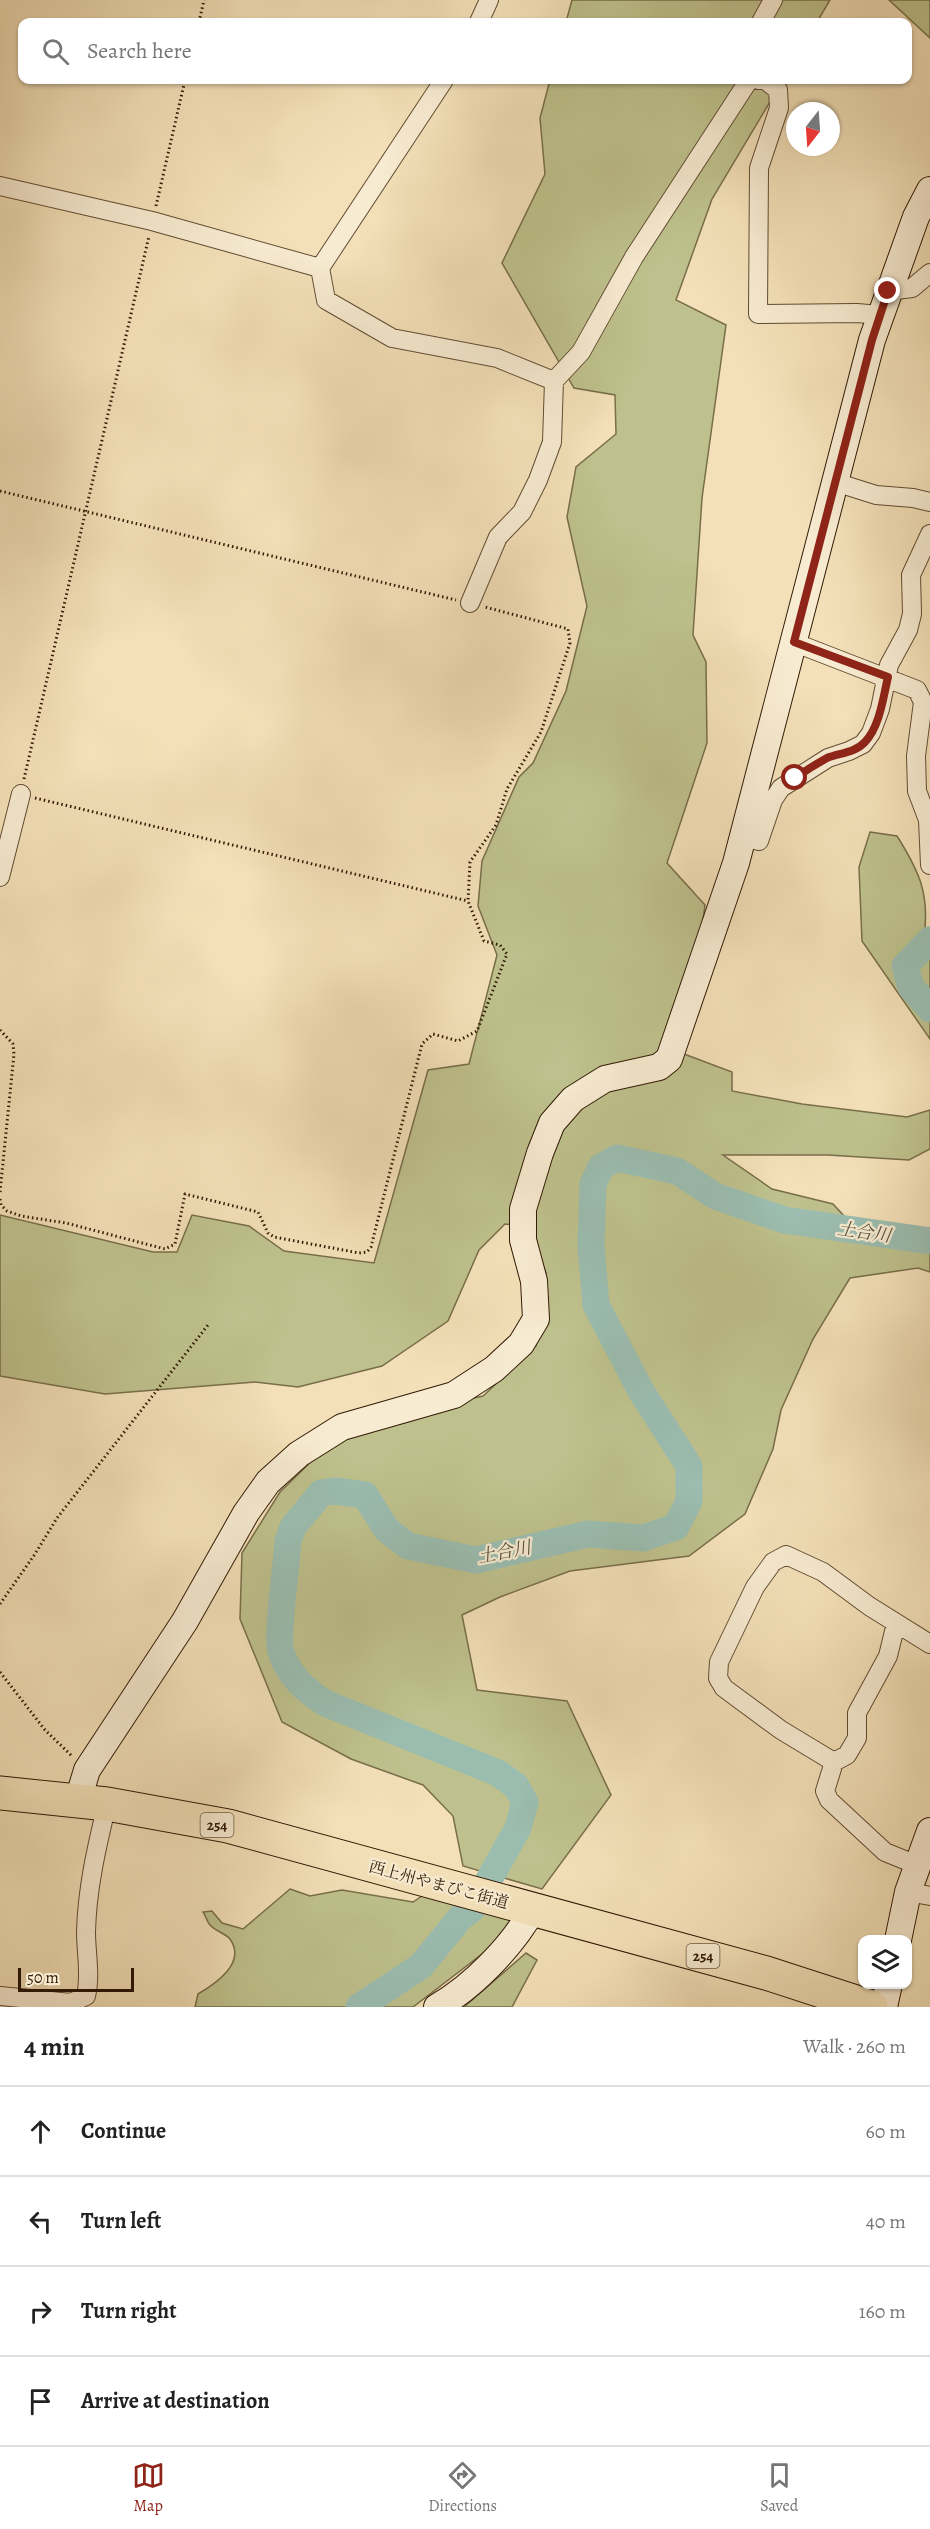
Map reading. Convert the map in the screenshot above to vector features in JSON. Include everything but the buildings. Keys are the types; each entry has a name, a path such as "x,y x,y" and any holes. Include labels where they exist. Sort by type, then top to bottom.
{"highway":[{"name":"西上州やまびこ街道","path":"0,1793 90,1791 766,1973 871,2007"}],"street":[{"path":"481,18 489,0"},
{"path":"763,18 773,0"},
{"path":"441,84 320,268 326,300 392,338 497,358 554,381"},
{"path":"470,603 498,537 522,512 538,480 552,442 554,381 581,352 634,257 746,84"},
{"path":"770,84 778,90 779,108 759,168 758,314 857,313 880,315"},
{"path":"0,186 152,221 320,268"},
{"path":"0,1996 71,2003 86,1996 89,1985 86,1932 92,1872 90,1791 246,1513 268,1482 298,1454 342,1427 454,1395 494,1369 521,1344 536,1318 534,1281 523,1240 523,1209 540,1153 552,1123 573,1099 605,1078 659,1067 669,1059 743,837 880,315 916,217 930,190"},
{"path":"888,291 912,288 930,273"},
{"path":"835,482 876,495 930,502"},
{"path":"743,837 759,841 773,800 781,788 828,758 849,752 864,744 874,725 888,677 889,665 908,630 912,614 911,575 930,534"},
{"path":"794,642 888,677 925,696 916,756 917,791 928,820 930,865"},
{"path":"0,877 21,794"},
{"path":"834,1762 782,1730 724,1688 718,1678 719,1662 755,1587 772,1562 786,1555 823,1572 930,1644"},
{"path":"897,1623 888,1656 856,1713 856,1738 847,1755 834,1762 825,1791 829,1800 885,1851 918,1864"},
{"path":"900,1935 919,1894 918,1864 930,1831"},
{"path":"437,2007 451,1999 521,1932 522,1906"},
{"path":"884,2007 888,1989"}],"path":[{"path":"200,18 204,0"},
{"path":"184,84 84,511 21,794 468,901"},
{"path":"0,491 470,603 568,629 570,643 541,732 507,789 496,825 470,862 468,901 484,940 500,945 507,954 477,1031 458,1041 433,1034 422,1044 374,1240 366,1252 359,1253 274,1237 268,1233 258,1212 184,1194 175,1244 165,1249 66,1223 21,1216 7,1211 0,1199"},
{"path":"0,1030 13,1044 14,1053 0,1192"},
{"path":"0,1604 30,1563 57,1518 208,1325"},
{"path":"0,1672 90,1791"}],"green space":[{"path":"572,0 830,0 819,18 567,18"},
{"path":"889,0 930,0 930,38 912,21 912,18 908,18"},
{"path":"549,84 781,84 712,199 676,300 726,325 702,498 693,635 706,662 707,743 667,863 705,905 684,1054 732,1072 732,1091 802,1104 907,1117 930,1110 930,1149 909,1160 828,1155 723,1155 772,1189 833,1204 845,1217 883,1226 930,1228 930,1272 918,1268 850,1278 813,1339 781,1410 773,1449 745,1514 689,1556 570,1571 500,1597 462,1615 477,1690 567,1701 611,1795 542,1889 463,1866 453,1816 423,1785 351,1759 282,1722 240,1619 242,1553 280,1492 325,1448 419,1410 483,1396 536,1346 546,1273 530,1227 505,1224 479,1250 448,1321 382,1366 298,1387 255,1382 105,1394 0,1376 0,1215 153,1252 177,1252 192,1215 249,1226 284,1251 374,1263 428,1070 469,1064 497,955 478,906 482,861 519,777 533,763 566,691 587,606 567,517 576,467 616,434 615,395 574,388 502,263 545,174 540,118"},
{"path":"870,832 897,836 921,884 925,908 924,937 930,948 930,1039 862,941 859,867"},
{"path":"290,1889 310,1896 342,1890 413,1902 431,1890 515,1921 503,1938 413,2007 195,2007 198,1994 213,1985 227,1972 235,1956 230,1939 210,1925 203,1912 212,1911 222,1923 243,1929"},
{"path":"526,1953 537,1960 512,2007 464,2007"}],"waterway":[{"name":"土合川","path":"930,940 905,966 911,987 930,1009"},
{"name":"土合川","path":"359,2007 421,1966 460,1918 473,1908 518,1828 525,1802 516,1786 498,1773 325,1703 298,1682 284,1661 280,1645 288,1541 293,1527 321,1493 335,1491 365,1495 387,1530 408,1546 476,1560 588,1534 643,1538 676,1527 689,1501 689,1466 641,1391 596,1305 591,1246 593,1184 601,1167 617,1158 677,1171 715,1196 784,1220 930,1241"}],"route":[{"path":"795,778 828,758 849,752 864,744 880,710 888,677 794,642 872,340 888,291"}]}
